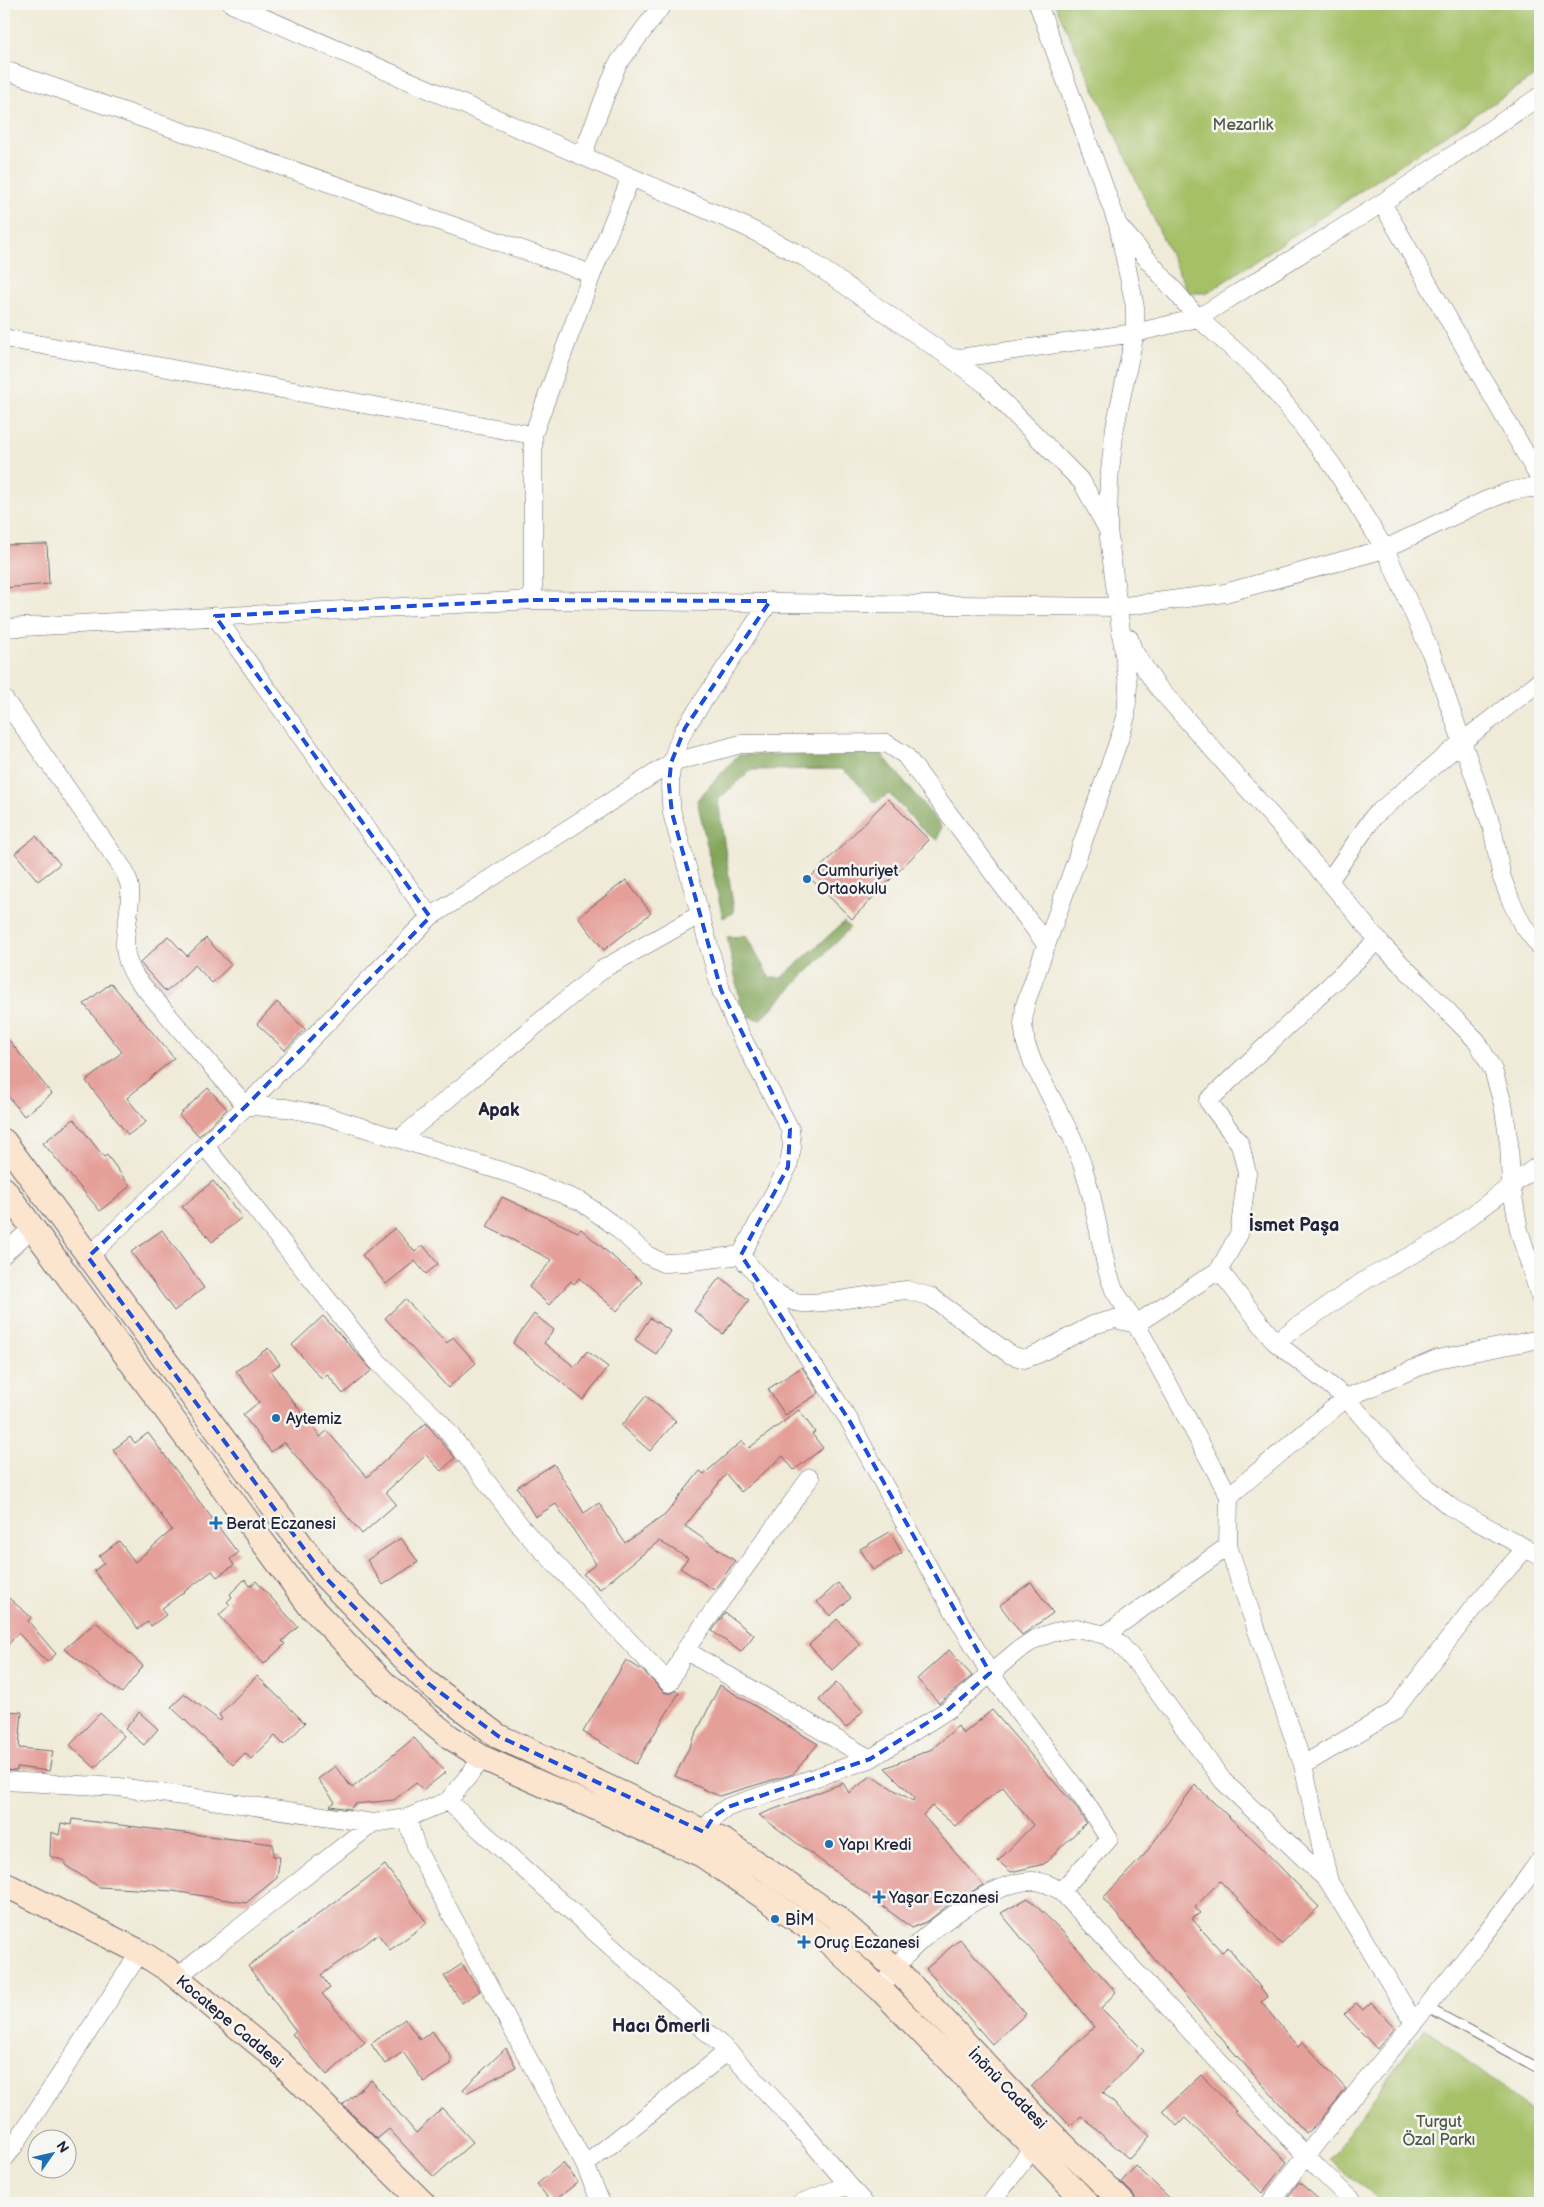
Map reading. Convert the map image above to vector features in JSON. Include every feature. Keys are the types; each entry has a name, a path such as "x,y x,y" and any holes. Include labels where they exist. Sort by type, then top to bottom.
{"main road":[{"path":"4,1141 325,1576 429,1684 498,1736 703,1843"},
{"path":"4,1189 309,1605 386,1684 450,1737 484,1758 703,1843"},
{"path":"32,1228 53,1209"},
{"path":"68,1276 88,1257"},
{"name":"İnönü Caddesi","path":"703,1843 724,1841 836,1917 896,1969 1032,2114 1123,2203"},
{"name":"İnönü Caddesi","path":"703,1843 825,1939 880,1989 1087,2203"},
{"name":"Kocatepe Caddesi","path":"4,1884 140,1952 178,1977 279,2060 423,2203"}],"street":[{"path":"582,156 617,65 663,4"},
{"path":"1038,4 1118,225 1135,307 1134,333 1114,427 1108,480 1108,530 1128,684 1126,716 1086,837 1025,1005 1023,1024 1026,1044 1033,1063 1076,1146 1091,1194 1107,1270 1114,1290 1136,1324 1229,1496 1228,1546 1303,1765 1330,1882"},
{"path":"239,5 744,226 806,258 952,359 991,390 1082,482 1108,530"},
{"path":"4,70 592,274"},
{"path":"952,359 1134,333 1198,318 1382,203 1540,96"},
{"path":"533,600 533,435 592,274 631,177"},
{"path":"1382,203 1540,479"},
{"path":"1118,225 1198,318 1258,371 1333,466 1384,549 1431,653 1492,827 1502,878 1511,901 1522,924 1540,947"},
{"path":"4,338 533,435"},
{"path":"4,628 533,600 770,601 1118,607 1225,593 1384,549 1482,502 1511,491 1529,488 1540,489"},
{"path":"741,1255 788,1167 792,1147 790,1129 745,1042 721,990 672,813 669,785 671,763 685,728 770,601"},
{"path":"1118,607 1133,650 1156,685 1329,881 1378,940 1477,1041 1493,1070 1503,1104 1509,1143 1511,1185 1519,1230 1540,1297"},
{"path":"215,616 430,916"},
{"path":"1329,881 1374,816 1462,742 1540,681"},
{"path":"4,699 124,870 130,887 124,952 129,967 136,978 246,1106 286,1108 323,1115 517,1176 582,1202 616,1227 647,1254 663,1263 741,1255"},
{"path":"88,1257 246,1106 430,916 671,763 741,744 886,743 905,755 1046,944"},
{"path":"401,1138 603,968 699,915"},
{"path":"741,1255 762,1281 778,1293 797,1302 819,1302 907,1290 920,1292 931,1297 1011,1355 1024,1359 1038,1354 1093,1325 1114,1319 1136,1324 1219,1270 1239,1234 1247,1173 1240,1144 1208,1100 1378,940"},
{"path":"205,1146 376,1360 441,1423 527,1534 669,1683 685,1650 810,1478"},
{"path":"1275,1342 1367,1278 1439,1240 1540,1164"},
{"path":"4,1254 32,1228"},
{"path":"741,1255 849,1420 937,1583 990,1673 1084,1800 1109,1839 1061,1891"},
{"path":"1219,1270 1275,1342 1346,1398 1428,1490 1449,1506 1533,1552 1472,1609 1393,1712 1303,1765"},
{"path":"1229,1496 1346,1398 1437,1360 1540,1338"},
{"path":"1105,1635 1228,1546"},
{"path":"703,1843 714,1816 728,1807 870,1759 949,1709 1017,1650 1035,1640 1054,1632 1077,1628 1105,1635 1119,1644 1138,1664 1223,1781 1330,1882 1413,2021"},
{"path":"685,1650 870,1759"},
{"path":"4,1780 119,1787 373,1823 407,1818 448,1801 484,1758"},
{"path":"448,1801 728,2051 792,2118 864,2203"},
{"path":"407,1818 417,1850 585,2165 601,2203"},
{"path":"178,1977 373,1823"},
{"path":"1270,2203 1413,2021 1499,1918 1540,1860"},
{"path":"880,1989 913,1948 935,1928 998,1889 1018,1882 1034,1880 1049,1885 1061,1891 1306,2155 1354,2203"},
{"path":"4,2159 140,1952"},
{"path":"585,2165 728,2051"},
{"path":"991,2203 1033,2148"},
{"path":"801,2203 848,2185"}],"lane":[{"path":"1426,2007 1540,2069"}],"highlighted area":[{"path":"533,600 770,601 685,728 671,763 669,785 672,813 721,990 790,1129 788,1167 741,1255 849,1420 990,1673 949,1709 870,1759 728,1807 714,1816 704,1832 498,1736 429,1684 325,1577 88,1257 246,1106 430,917 215,616"}],"green space":[{"name":"Mezarlık","path":"1055,4 1540,4 1540,72 1207,293 1188,293"},
{"path":"881,753 941,826 938,840 926,833 889,794 875,803 854,779 842,769 751,770 718,800 734,912 723,918 697,800 738,755"},
{"path":"844,922 850,928 760,1020 743,1015 727,937 746,936 770,978 781,978"},
{"name":"Turgut Özal Parkı","path":"1424,2028 1540,2117 1540,2203 1383,2203 1329,2160"}],"building":[{"path":"47,544 49,584 4,588 4,545"},
{"path":"888,799 929,840 852,919 810,878"},
{"path":"36,836 60,864 38,881 15,853"},
{"path":"626,880 651,913 604,950 578,917"},
{"path":"168,936 187,956 206,938 231,965 212,983 195,965 166,992 140,963"},
{"path":"111,983 174,1058 127,1098 146,1122 128,1135 86,1081 122,1052 84,1004"},
{"path":"277,1002 305,1029 285,1050 257,1024"},
{"path":"4,1034 52,1094 24,1116 4,1091"},
{"path":"208,1088 227,1109 199,1136 179,1115"},
{"path":"74,1119 104,1157 107,1155 130,1186 100,1211 43,1143"},
{"path":"213,1181 242,1217 212,1242 182,1207"},
{"path":"502,1197 578,1232 581,1229 642,1282 617,1311 579,1278 574,1284 571,1281 549,1305 529,1287 552,1260 487,1227"},
{"path":"395,1228 415,1252 423,1245 438,1264 426,1274 415,1261 386,1284 362,1255"},
{"path":"162,1230 204,1288 174,1311 131,1252"},
{"path":"720,1277 749,1300 723,1334 694,1311"},
{"path":"405,1299 447,1343 453,1337 476,1363 448,1388 385,1318"},
{"path":"534,1314 554,1330 544,1343 575,1367 587,1351 608,1367 583,1400 513,1343"},
{"path":"323,1316 372,1370 343,1394 327,1374 322,1379 292,1345"},
{"path":"650,1318 671,1331 656,1354 635,1340"},
{"path":"268,1348 280,1364 270,1371 320,1437 327,1431 367,1477 426,1423 455,1458 441,1471 426,1455 386,1492 396,1504 362,1534 284,1442 271,1452 243,1415 259,1402 236,1371"},
{"path":"802,1367 819,1393 785,1415 768,1389"},
{"path":"646,1396 676,1421 650,1451 621,1426"},
{"path":"799,1410 815,1432 812,1434 823,1448 794,1470 783,1456 741,1492 726,1474 685,1526 735,1561 714,1590 680,1568 688,1558 659,1541 600,1589 583,1574 596,1564 556,1504 535,1517 517,1487 554,1464 584,1513 599,1503 625,1543 665,1515 700,1471 704,1474 742,1441 749,1448"},
{"path":"148,1433 238,1553 230,1559 234,1565 217,1577 212,1571 161,1609 166,1615 151,1626 148,1622 138,1629 94,1571 104,1563 99,1556 119,1541 135,1562 172,1530 113,1450 130,1437 135,1443"},
{"path":"890,1532 902,1553 873,1570 860,1549"},
{"path":"401,1538 418,1562 383,1585 367,1560"},
{"path":"245,1579 250,1586 256,1581 298,1627 282,1641 285,1644 264,1664 219,1615 230,1605 227,1602 232,1597 230,1594"},
{"path":"1031,1582 1053,1613 1022,1635 1000,1605"},
{"path":"838,1583 851,1598 830,1616 817,1602"},
{"path":"4,1594 31,1617 28,1621 56,1654 47,1662 18,1633 4,1650"},
{"path":"725,1613 754,1635 741,1652 712,1631"},
{"path":"837,1619 860,1644 832,1670 809,1645"},
{"path":"96,1622 143,1666 122,1693 64,1649"},
{"path":"949,1650 972,1676 939,1703 917,1679"},
{"path":"626,1660 642,1670 665,1693 676,1691 679,1693 636,1764 583,1732"},
{"path":"257,1676 305,1723 284,1745 275,1736 251,1759 245,1753 233,1765 171,1707 185,1694 220,1721 222,1719 219,1715"},
{"path":"836,1683 863,1711 846,1728 819,1700"},
{"path":"720,1685 818,1744 793,1774 719,1796 675,1776"},
{"path":"992,1710 1076,1807 1086,1823 1044,1864 1011,1872 998,1861 1033,1825 1003,1787 955,1826 932,1806 923,1815 983,1885 947,1906 928,1921 912,1928 759,1815 843,1783 849,1793 871,1776 913,1801 915,1798 885,1768 932,1749 958,1726 963,1734"},
{"path":"4,1711 22,1712 19,1748 53,1751 49,1771 17,1767 17,1771 4,1770"},
{"path":"139,1712 158,1729 144,1745 125,1729"},
{"path":"100,1713 124,1736 95,1768 70,1745"},
{"path":"414,1738 446,1772 423,1790 416,1783 394,1800 355,1804 350,1809 330,1806 335,1802 318,1779 335,1766 352,1788"},
{"path":"1195,1785 1258,1844 1319,1907 1281,1944 1220,1881 1195,1907 1200,1913 1192,1919 1222,1952 1228,1947 1268,1997 1261,2002 1298,2047 1303,2042 1346,2089 1319,2122 1306,2133 1220,2037 1103,1898 1145,1854"},
{"path":"72,1819 273,1844 273,1856 280,1857 277,1878 246,1903 173,1891 99,1887 65,1865 65,1861 50,1856 51,1832 59,1835 61,1823 71,1825"},
{"path":"385,1865 427,1923 390,1950 378,1934 321,1975 330,1988 322,1994 365,2042 327,2075 292,2034 296,2031 248,1966"},
{"path":"1028,1898 1061,1930 1116,1992 1101,2008 1144,2051 1103,2093 1150,2136 1129,2159 1081,2116 1071,2126 1031,2087 1094,2027 1001,1913"},
{"path":"960,1939 1026,2014 992,2044 926,1969"},
{"path":"462,1964 480,1991 462,2003 444,1976"},
{"path":"1371,2002 1395,2028 1377,2049 1344,2014 1356,2003 1363,2010"},
{"path":"405,2019 420,2040 432,2031 451,2057 451,2064 424,2082 403,2052 385,2064 371,2044"},
{"path":"506,2048 516,2067 466,2093 463,2089"},
{"path":"1201,2075 1236,2111 1234,2112 1287,2162 1262,2193 1185,2118 1177,2126 1163,2111"},
{"path":"371,2080 416,2133 442,2108 473,2142 434,2177 389,2129 377,2139 343,2105"},
{"path":"563,2163 578,2182 552,2203 537,2184"},
{"path":"1136,2166 1175,2203 1138,2203 1133,2194 1121,2182"},
{"path":"1299,2182 1323,2203 1295,2203 1288,2197"}],"place":[{"name":"Cumhuriyet Ortaokulu","path":"807,879"},
{"name":"Aytemiz","path":"276,1418"},
{"name":"Berat Eczanesi","path":"216,1523"},
{"name":"Yapı Kredi","path":"829,1844"},
{"name":"Yaşar Eczanesi","path":"879,1897"},
{"name":"BİM","path":"775,1919"},
{"name":"Oruç Eczanesi","path":"804,1942"}],"district":[{"name":"Apak","path":"499,1110"},
{"name":"İsmet Paşa","path":"1294,1225"},
{"name":"Hacı Ömerli","path":"661,2026"}]}
